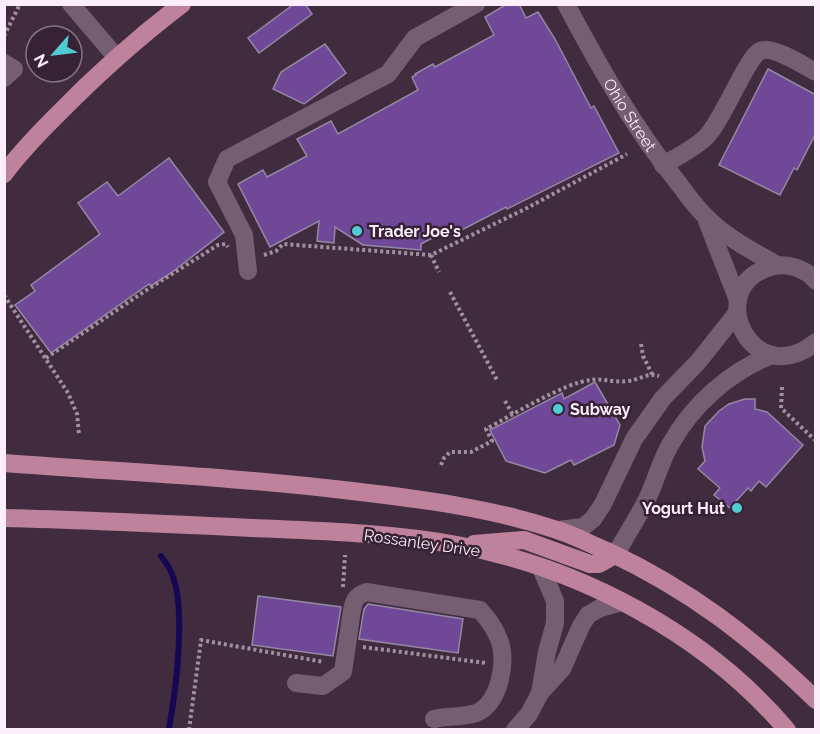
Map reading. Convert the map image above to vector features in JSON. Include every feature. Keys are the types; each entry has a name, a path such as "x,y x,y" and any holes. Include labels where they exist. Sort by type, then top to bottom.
{"main road":[{"path":"4,174 16,157 71,100 182,4"},
{"path":"4,463 297,484 395,496 503,515 558,530 615,555 694,598 740,631 816,700"},
{"name":"Rossanley Drive","path":"4,518 95,520 314,531 457,545 512,558 568,577 622,602 691,644 742,684 787,729"},
{"path":"457,545 524,540 590,564 599,564 615,555"}],"street":[{"path":"71,4 117,58"},
{"path":"248,270 244,236 217,182 226,159 388,74 415,38 476,4"},
{"name":"Ohio Street","path":"566,4 599,68 627,113 663,165 705,216 733,238 777,265 802,270 814,279"},
{"path":"663,165 706,137 721,118 752,58 761,50 773,50 816,72"},
{"path":"4,63 14,69 4,78"},
{"name":"Ohio Street","path":"705,216 737,307 740,328 747,340 758,350 772,355"},
{"path":"558,530 583,527 593,519 603,504 634,439 663,398 698,362 737,307 743,287 752,276 777,265"},
{"path":"615,555 649,496 671,444 687,420 721,384 754,362 772,355 789,356 812,346"},
{"path":"540,693 555,623 555,601 541,568"},
{"path":"296,683 323,686 344,664 354,600 358,595 366,592 480,610 493,626 501,644 497,693 489,704 477,712 434,719"},
{"path":"515,729 529,714 540,693 562,669 588,615 600,608 622,602"}],"path":[{"path":"4,36 20,4"},
{"path":"260,255 268,255 283,244 431,255 527,208 627,154"},
{"path":"46,358 145,291 218,246 226,244 231,250"},
{"path":"431,255 439,272"},
{"path":"450,292 497,380"},
{"path":"4,296 68,393 77,414 79,435"},
{"path":"642,344 643,356 652,374"},
{"path":"441,465 450,452 471,452 492,441 486,429 570,385 591,379 615,383 652,374 664,377"},
{"path":"782,387 781,408 816,441"},
{"path":"505,401 513,415"},
{"path":"342,588 345,555"},
{"path":"189,729 201,640 335,664 337,654 344,664 355,656 356,646 501,666"}],"building":[{"path":"294,4 305,4 312,14 259,53 248,38"},
{"path":"507,4 519,4 526,18 538,12 555,39 591,108 594,106 619,153 450,236 447,230 421,244 421,250 363,245 335,227 334,243 317,241 319,221 270,247 238,184 263,170 267,177 307,156 297,139 331,121 338,134 418,90 412,77 415,74 433,64 435,67 494,35 485,17"},
{"path":"325,44 346,73 304,104 273,89 281,72"},
{"path":"768,69 816,95 816,133 797,170 794,168 780,195 719,165"},
{"path":"169,158 224,232 171,273 151,286 149,284 51,353 15,305 35,291 31,285 100,234 78,203 107,182 118,196"},
{"path":"595,382 620,425 614,445 574,465 571,460 545,473 506,461 490,430 562,393 564,399"},
{"path":"745,399 755,399 755,409 767,412 803,445 766,487 759,481 751,491 748,488 730,508 714,495 720,488 698,469 705,461 702,447 705,426 729,404"},
{"path":"258,596 341,607 333,656 252,645"},
{"path":"368,604 463,619 458,653 359,639 364,609"}],"waterway":[{"path":"161,556 171,572 176,587 179,626 175,693 169,728"}],"place":[{"name":"Trader Joe's","path":"357,231"},
{"name":"Subway","path":"558,409"},
{"name":"Yogurt Hut","path":"737,508"}]}
